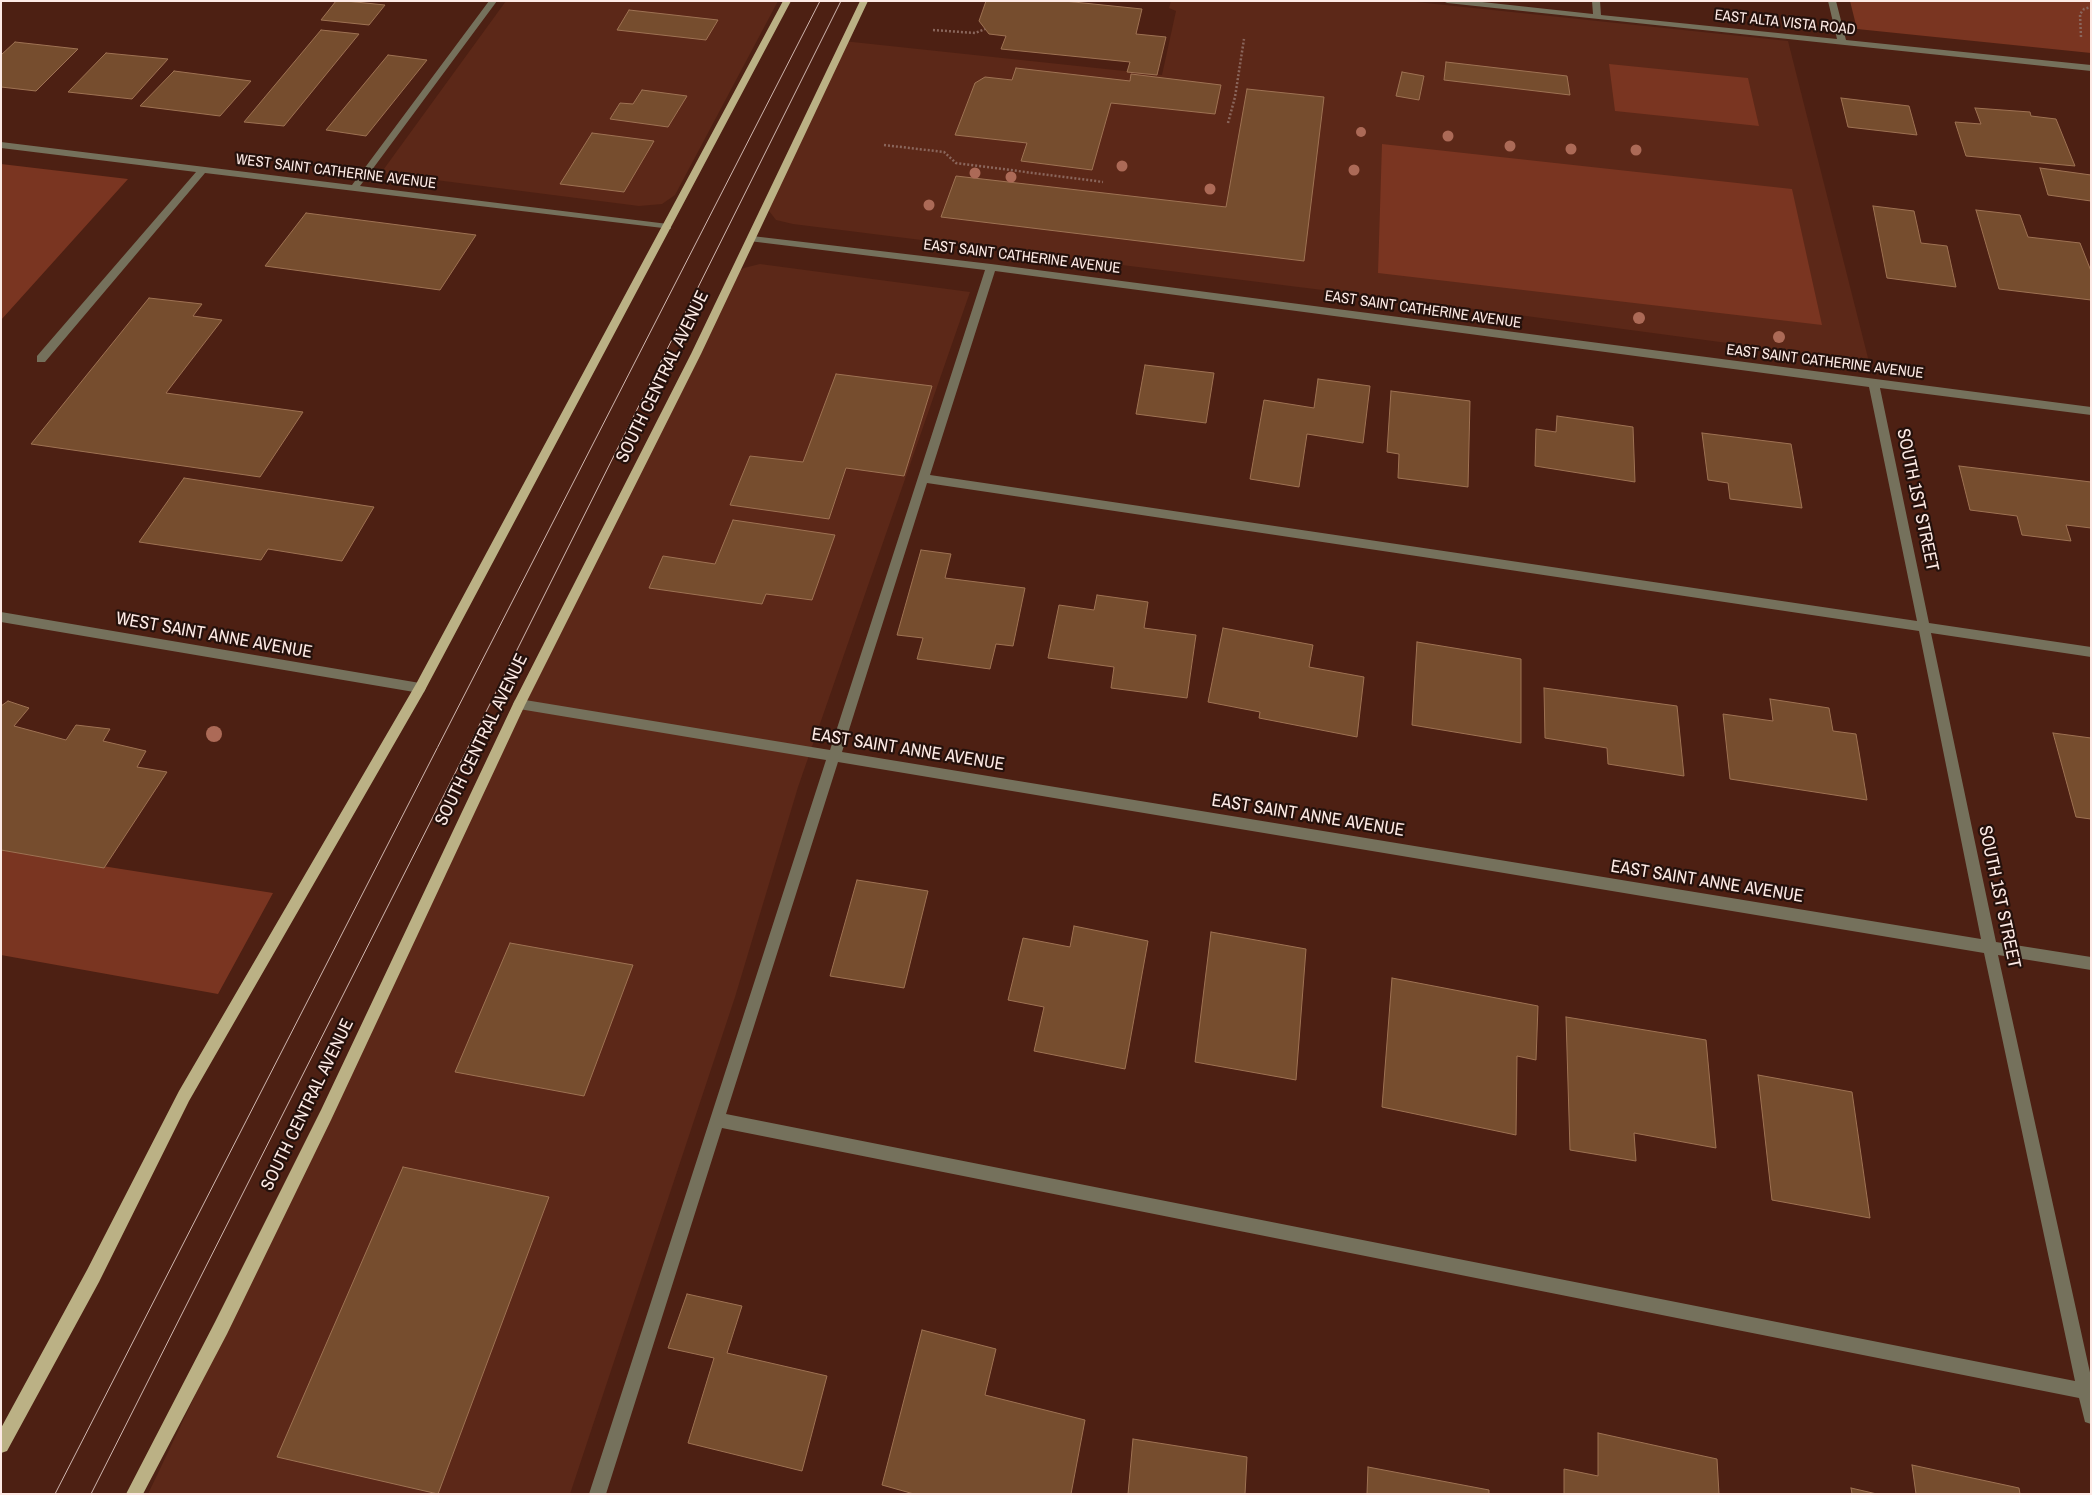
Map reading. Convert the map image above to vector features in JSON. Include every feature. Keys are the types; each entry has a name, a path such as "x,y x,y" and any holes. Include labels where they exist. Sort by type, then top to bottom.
{"main road":[{"path":"1,1445 93,1276 184,1096 420,688 788,1"},
{"name":"SOUTH CENTRAL AVENUE","path":"134,1494 221,1328 326,1115 519,704 752,240 864,1"}],"street":[{"path":"355,187 493,1"},
{"name":"EAST ALTA VISTA ROAD","path":"1447,1 2091,68"},
{"path":"1596,1 1597,17"},
{"path":"1832,1 1842,42"},
{"name":"WEST SAINT CATHERINE AVENUE","path":"1,145 355,187 668,227"},
{"path":"41,359 203,169"},
{"name":"EAST SAINT CATHERINE AVENUE","path":"752,240 991,268 2091,411"},
{"path":"596,1494 991,268"},
{"name":"SOUTH 1ST STREET","path":"1874,384 1990,948 2088,1391 2091,1416"},
{"path":"923,478 2091,652"},
{"name":"WEST SAINT ANNE AVENUE","path":"1,616 420,688"},
{"name":"EAST SAINT ANNE AVENUE","path":"519,704 2091,964"},
{"path":"717,1120 2088,1391"}],"path":[{"path":"2083,43 2080,33 2080,14 2084,8 2091,7"},
{"path":"933,30 975,33 985,29"},
{"path":"1228,123 1236,97 1244,39"},
{"path":"884,144 944,152 956,163 1103,182"}],"shaded area":[{"path":"506,1 778,1 675,195 662,204 639,206 381,173"},
{"path":"1171,1 1407,1 1788,41 1869,362 1459,307 793,224 776,220 766,207 843,41 1162,75 1176,11 1169,8"},
{"path":"1850,1 2091,1 2091,53 1857,29"},
{"path":"1609,64 1748,78 1759,126 1615,111"},
{"path":"1382,144 1792,189 1822,325 1378,273"},
{"path":"1,164 128,179 1,320"},
{"path":"760,264 970,292 798,787 735,997 570,1494 148,1494 729,278 744,268"},
{"path":"1,850 273,893 218,994 1,955"}],"building":[{"path":"336,1 385,5 369,25 321,20"},
{"path":"986,1 1064,1 1142,9 1136,34 1166,37 1157,75 1127,72 1130,62 1001,49 1006,36 989,34 979,21"},
{"path":"629,10 718,20 706,40 617,30"},
{"path":"321,30 359,34 284,126 244,122"},
{"path":"15,42 78,49 36,91 1,87 1,55"},
{"path":"106,53 168,59 132,99 68,92"},
{"path":"388,55 427,60 366,136 326,130"},
{"path":"1446,62 1567,76 1570,95 1444,80"},
{"path":"1016,68 1130,81 1131,74 1221,85 1215,114 1111,103 1092,170 1021,161 1027,143 955,135 975,83 985,77 1012,80"},
{"path":"174,71 251,81 220,116 140,106"},
{"path":"1402,72 1424,76 1419,100 1396,96"},
{"path":"1247,89 1324,97 1304,261 941,217 956,176 1226,207"},
{"path":"642,90 687,96 668,127 610,119 620,103 633,104"},
{"path":"1841,98 1909,106 1917,135 1848,127"},
{"path":"1975,108 2030,112 2031,116 2056,119 2075,166 1966,156 1955,122 1981,124"},
{"path":"592,133 654,141 624,192 560,184"},
{"path":"2040,168 2091,175 2091,201 2048,195"},
{"path":"1873,206 1914,211 1921,243 1947,246 1956,287 1887,278"},
{"path":"1976,210 2020,215 2028,237 2080,243 2091,271 2091,300 1999,289"},
{"path":"306,213 476,235 440,290 265,266"},
{"path":"149,298 202,304 193,316 222,320 166,393 303,412 260,477 31,444"},
{"path":"1145,365 1214,373 1206,423 1136,414"},
{"path":"836,374 932,386 904,476 846,468 829,519 730,505 750,456 803,462"},
{"path":"1318,379 1370,386 1363,443 1307,434 1299,487 1250,479 1264,400 1314,408"},
{"path":"1391,391 1470,401 1468,487 1398,478 1399,454 1387,452"},
{"path":"1557,416 1633,427 1635,482 1535,466 1536,429 1556,432"},
{"path":"1702,433 1791,444 1802,508 1730,499 1728,483 1708,480"},
{"path":"1959,466 2091,482 2091,528 2066,525 2071,541 2022,535 2017,516 1970,510"},
{"path":"184,478 374,507 342,561 268,549 261,560 139,542"},
{"path":"733,520 835,535 812,600 766,594 762,604 649,588 663,556 715,564"},
{"path":"921,550 951,554 945,578 1025,588 1013,646 996,644 990,669 917,659 923,638 897,635"},
{"path":"1097,595 1148,602 1144,628 1196,635 1187,698 1111,688 1114,667 1048,658 1059,605 1094,610"},
{"path":"1223,628 1313,645 1309,667 1364,677 1357,737 1259,718 1260,712 1208,702"},
{"path":"1417,642 1521,659 1521,743 1412,725"},
{"path":"1544,688 1677,706 1684,776 1608,764 1607,748 1545,738"},
{"path":"1770,699 1829,708 1833,731 1856,734 1867,800 1730,779 1723,714 1773,721"},
{"path":"8,701 29,708 14,726 66,740 76,725 110,729 103,741 146,751 137,767 167,772 104,868 1,850 1,706"},
{"path":"2053,733 2091,738 2091,819 2076,817"},
{"path":"857,880 928,891 904,988 830,976"},
{"path":"1074,926 1148,941 1125,1069 1034,1051 1044,1007 1008,1000 1023,938 1070,947"},
{"path":"1211,932 1306,949 1296,1080 1195,1062"},
{"path":"510,943 633,965 584,1096 455,1072"},
{"path":"1392,978 1538,1006 1536,1060 1517,1056 1516,1135 1382,1107"},
{"path":"1566,1017 1706,1040 1716,1148 1634,1133 1636,1161 1570,1150"},
{"path":"1758,1075 1852,1092 1870,1218 1772,1200"},
{"path":"403,1167 549,1197 438,1494 277,1457"},
{"path":"687,1294 742,1306 727,1353 827,1376 802,1471 688,1443 714,1358 668,1348"},
{"path":"922,1330 996,1349 985,1395 1085,1420 1071,1494 914,1494 882,1485"},
{"path":"1598,1433 1717,1459 1719,1494 1564,1494 1564,1469 1598,1476"},
{"path":"1133,1439 1247,1457 1245,1494 1128,1494"},
{"path":"1912,1465 2019,1488 2020,1494 1916,1494"},
{"path":"1368,1467 1489,1490 1489,1494 1367,1494"},
{"path":"1851,1488 1877,1494 1852,1494"}],"tram line":[{"path":"55,1494 820,1"},
{"path":"91,1494 491,702 841,1"}]}
